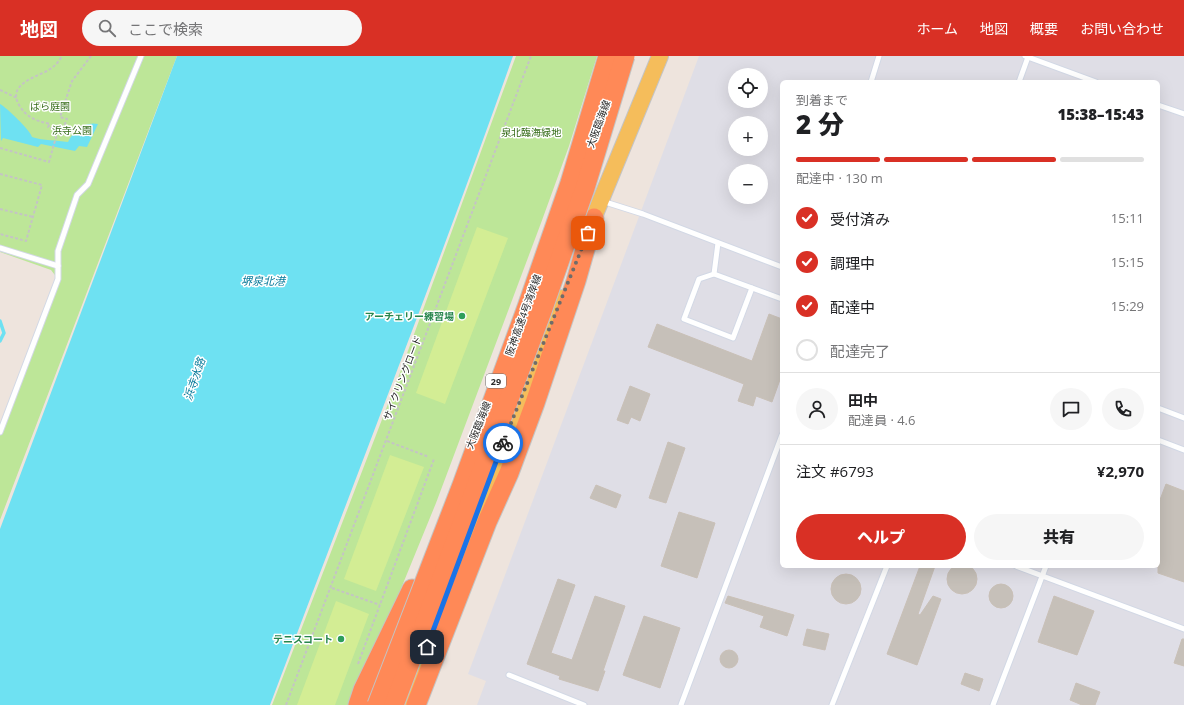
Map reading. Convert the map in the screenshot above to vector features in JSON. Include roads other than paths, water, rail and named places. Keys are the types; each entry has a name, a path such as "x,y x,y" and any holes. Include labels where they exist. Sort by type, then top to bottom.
{"highway":[{"name":"阪神高速4号湾岸線","path":"377,705 462,485 529,299 570,183 608,56"},
{"name":"阪神高速4号湾岸線","path":"394,705 541,314 585,188 624,56"},
{"path":"585,188 607,137 634,56"},
{"path":"416,705 486,522 509,473 535,403 576,281 597,210"},
{"path":"363,700 412,589"}],"main road":[{"name":"大阪臨海線","path":"412,589 573,192 624,56"},
{"path":"406,705 503,444 660,56"}],"lane":[{"path":"0,432 58,279 58,251 77,195 88,184 140,56"},
{"path":"872,80 879,56"},
{"path":"1020,80 1027,56 1091,80"},
{"path":"1160,106 1184,114"},
{"path":"597,210 643,214 780,266"},
{"path":"714,274 718,243"},
{"path":"0,248 58,266"},
{"path":"752,288 733,338 684,319 699,279 714,274 780,298"},
{"path":"1160,409 1184,418"},
{"path":"682,705 780,440"},
{"path":"1160,441 1184,450"},
{"path":"832,705 886,568"},
{"path":"1021,568 1041,577 1184,629"},
{"path":"993,705 1045,568"},
{"path":"509,675 584,705"}],"water":[{"name":"堺泉北港","path":"177,56 513,56 424,300 270,705 0,705 0,529"},
{"path":"0,104 18,119 32,137 36,138 68,142 73,134 84,125 93,123 98,124 87,147 79,146 75,151 41,144 38,147 3,138 1,141"}],"waterway":[{"path":"0,321 4,333 0,341"}],"place":[{"name":"アーチェリー練習場","path":"462,316"},
{"name":"テニスコート","path":"341,639"}],"park label":[{"name":"ばら庭園","path":"50,106"},
{"name":"浜寺公園","path":"72,130"},
{"name":"泉北臨海緑地","path":"531,132"}],"water label":[{"name":"浜寺水路","path":"194,379"}]}
